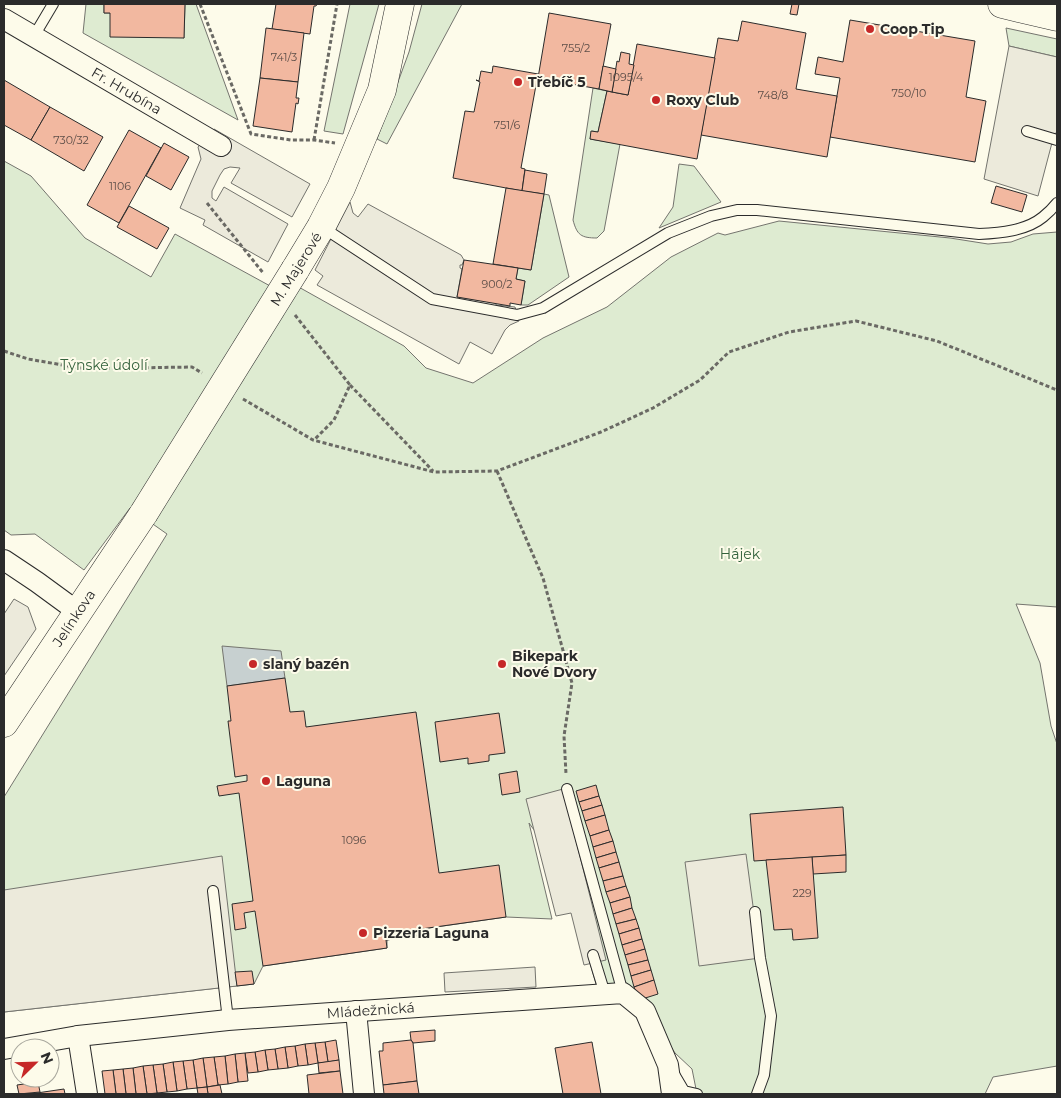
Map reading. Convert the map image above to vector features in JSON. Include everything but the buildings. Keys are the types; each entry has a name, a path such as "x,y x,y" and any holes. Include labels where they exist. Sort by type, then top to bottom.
{"street":[{"name":"M. Majerové","path":"144,513 322,226 341,188 382,90 400,4"},
{"path":"1002,4 1057,17"},
{"name":"Fr. Hrubína","path":"4,19 221,146"},
{"name":"Jelínkova","path":"4,723 144,513"},
{"path":"4,560 78,612"},
{"path":"614,994 644,1011 668,1065 672,1094"},
{"name":"Mládežnická","path":"4,1049 78,1036 228,1020 614,994"},
{"path":"356,1011 364,1094"},
{"path":"78,1036 87,1094"}],"lane":[{"path":"34,36 52,4"},
{"path":"1027,131 1057,140"},
{"path":"322,226 432,299 517,315 542,308 668,233 711,216 737,210 757,210 979,234 1001,233 1025,227 1042,218 1057,203"},
{"path":"567,789 614,994"},
{"path":"213,891 228,1020"},
{"path":"755,912 760,958 771,1016 764,1074 757,1094"},
{"path":"593,955 614,994"},
{"path":"668,1065 684,1091 697,1094"}],"path":[{"path":"200,4 251,134 359,146"},
{"path":"314,140 337,4"},
{"path":"240,397 313,440 434,472 497,471 600,432 653,408 700,380 729,352 790,332 856,320 937,341 1057,390"},
{"path":"4,350 28,359 80,368 192,367 208,377"},
{"path":"350,384 434,472"},
{"path":"497,471 543,578 572,683 564,736 567,789"}],"green space":[{"path":"86,4 104,4 104,13 110,13 184,38 185,4 196,4 238,120 83,33"},
{"path":"350,4 379,4 343,134 324,131"},
{"path":"422,4 462,4 387,144 377,139 409,52"},
{"path":"1006,28 1057,39 1057,57 1009,46"},
{"path":"593,88 607,91 598,132 592,131 590,139 620,144 604,231 597,238 580,235 573,220"},
{"name":"Hájek","path":"4,161 31,176 85,238 151,277 175,234 272,287 279,276 404,346 426,368 473,383 543,338 607,307 671,257 718,233 725,235 779,221 950,238 988,244 1011,242 1033,234 1057,232 1057,607 1016,604 1040,663 1051,726 1057,744 1057,1066 993,1077 985,1094 697,1094 692,1069 675,1053 654,1022 598,991 555,859 529,823 552,919 506,917 422,929 422,935 387,940 387,948 263,966 254,984 4,1012 4,797 167,534 130,508 84,570 35,534 11,535 4,530"},
{"path":"679,164 694,166 721,202 659,228 673,207"},
{"path":"544,194 549,195 569,277 528,305 521,305 525,281 516,279 518,268 531,270"}],"shaded area":[{"path":"1009,46 1057,57 1057,131 1053,139 1038,196 984,179"},
{"path":"214,129 310,184 292,217 231,183 240,168 230,167 224,169 220,175 212,191 212,198 216,201 224,187 288,224 268,262 203,225 205,220 180,208 201,159 198,147"},
{"path":"350,202 353,213 358,217 368,204 461,255 464,260 462,265 460,265 462,269 457,297 515,307 519,321 510,325 505,330 492,354 470,342 459,364 317,285 323,276 315,270"},
{"path":"14,599 28,607 36,629 4,676 4,614"},
{"name":"slaný bazén","path":"222,646 281,651 285,678 227,686"},
{"path":"563,789 606,960 584,965 571,913 556,916 526,799"},
{"path":"746,854 760,958 699,966 685,862"},
{"path":"222,856 237,986 4,1012 4,890"},
{"path":"535,967 536,987 445,992 444,973"}],"place":[{"name":"Coop Tip","path":"870,29"},
{"name":"Třebíč 5","path":"518,82"},
{"name":"Roxy Club","path":"656,100"},
{"name":"slaný bazén","path":"253,664"},
{"name":"Bikepark Nové Dvory","path":"502,664"},
{"name":"Laguna","path":"266,781"},
{"name":"Pizzeria Laguna","path":"363,933"}],"park label":[{"name":"Týnské údolí","path":"104,365"}]}
